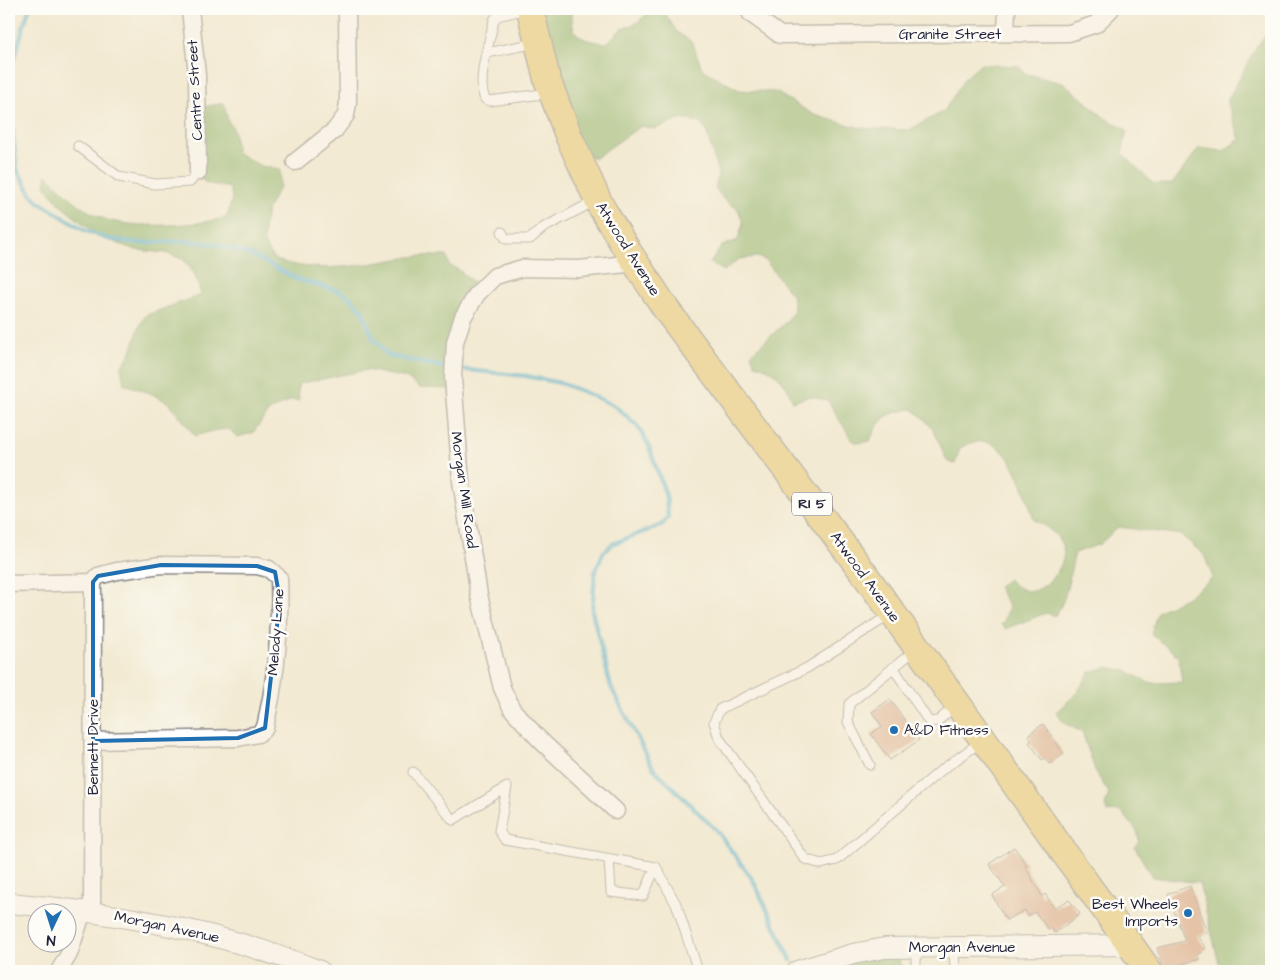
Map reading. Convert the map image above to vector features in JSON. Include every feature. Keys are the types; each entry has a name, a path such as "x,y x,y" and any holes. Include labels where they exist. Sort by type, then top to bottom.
{"main road":[{"name":"Atwood Avenue","path":"530,9 552,92 580,166 636,263 668,312 892,613 1149,971"}],"street":[{"name":"Centre Street","path":"190,9 197,75 198,172"},
{"path":"295,162 335,130 346,115 348,103 347,9"},
{"name":"Granite Street","path":"749,9 751,14 780,35 1069,33 1096,24 1111,9"},
{"path":"1006,33 1008,9"},
{"name":"Morgan Mill Road","path":"616,811 539,739 512,709 502,688 480,595 461,481 453,378 455,342 463,317 477,294 495,276 523,268 579,269 636,263"},
{"name":"Melody Lane","path":"9,584 93,582 98,576 117,571 161,565 257,566 275,572 279,578 280,600 276,660 265,728 258,734 238,738 93,741"},
{"name":"Bennett Drive","path":"59,971 88,912 93,741 93,582"},
{"name":"Morgan Avenue","path":"9,904 88,912 194,930 250,946 320,971"},
{"name":"Morgan Avenue","path":"797,971 853,954 916,947 1130,945"}],"lane":[{"path":"530,9 498,16 494,20 482,81 485,99 506,100 552,92"},
{"path":"487,52 538,43"},
{"path":"78,146 119,178 155,184 190,182 198,172"},
{"path":"502,232 506,239 510,240 530,239 543,228 598,200"},
{"path":"892,613 807,668 720,709 714,722 719,738 791,842 805,859 821,864 837,860 939,772 982,740"},
{"path":"870,765 848,722 849,704 917,648"},
{"path":"893,667 928,722 938,721 957,704"},
{"path":"413,772 453,820 507,787 499,831 505,840 656,867"},
{"path":"609,859 611,892 643,896 656,867"},
{"path":"656,867 677,906 698,971"},
{"path":"916,947 916,971"},
{"path":"954,948 955,971"},
{"path":"718,971 724,971"}],"highlighted area":[{"path":"161,565 257,566 275,572 280,600 265,728 238,738 93,741 93,582 98,576"}],"green space":[{"path":"529,9 573,9 573,25 579,35 590,41 607,43 620,30 638,22 652,9 662,9 677,32 692,42 702,69 739,90 776,92 814,115 861,128 909,130 944,111 965,78 981,64 1019,66 1024,73 1065,84 1105,118 1127,130 1122,153 1154,184 1172,184 1199,148 1223,151 1240,139 1227,101 1257,46 1271,29 1271,971 1221,971 1199,883 1152,877 1135,847 1139,841 1137,831 1121,811 1107,812 1105,805 1109,793 1096,773 1082,732 1064,723 1056,712 1076,694 1090,672 1107,667 1127,671 1149,683 1182,682 1178,656 1151,634 1157,612 1186,598 1213,578 1204,555 1181,535 1118,527 1100,544 1075,553 1063,602 1055,616 1046,613 1005,629 1001,624 1004,622 1009,606 998,587 1008,579 1014,585 1026,591 1042,587 1060,568 1064,551 1057,537 1034,520 1025,491 1011,462 1002,450 990,443 977,442 960,448 955,464 947,461 937,438 926,421 912,409 896,412 885,418 877,426 870,441 858,443 852,440 828,401 810,396 793,402 787,388 779,378 769,370 755,364 751,354 787,321 794,310 792,295 765,260 757,257 739,259 724,271 710,263 722,246 738,240 743,223 738,209 724,200 715,188 718,173 706,130 698,122 680,119 654,129 641,126 595,158 575,153"},
{"path":"224,103 228,121 233,128 237,153 261,166 280,169 280,186 267,210 264,227 264,243 274,259 306,267 322,268 355,266 415,256 447,256 449,265 459,270 479,287 463,315 452,389 420,388 406,378 366,370 298,384 299,401 292,400 269,411 253,433 237,437 229,429 195,436 169,403 150,393 124,384 121,367 130,354 140,325 146,315 201,295 195,275 184,260 166,253 136,250 100,237 61,206 45,185 47,175 73,200 88,211 117,222 166,225 200,223 227,217 232,198 230,188 206,183 198,176 197,108"},
{"path":"897,953 902,971 800,971"}],"building":[{"name":"A&D Fitness","path":"890,699 919,740 890,760 871,734 882,726 872,712"},
{"path":"1043,724 1064,754 1049,764 1045,758 1042,760 1029,742 1032,740 1028,735"},
{"path":"1014,847 1027,865 1025,866 1042,896 1045,894 1054,908 1069,900 1080,914 1055,933 1051,928 1049,930 1035,912 1028,916 1025,910 1006,920 992,895 1005,887 989,864"},
{"path":"1190,886 1207,933 1197,936 1206,948 1197,955 1200,959 1164,969 1157,948 1185,941 1168,894"}],"waterway":[{"path":"9,74 29,9"},
{"path":"9,97 17,170 32,195 40,203 86,231 108,239 140,243 188,241 219,245 251,255 297,279 339,291 348,296 362,310 373,338 389,356 449,368"},
{"path":"457,369 526,376 560,383 584,392 613,405 622,412 638,427 648,444 666,496 668,517 662,525 612,544 603,553 595,572 592,611 611,687 653,768 716,830 753,880 791,960"}],"place":[{"name":"A&D Fitness","path":"894,730"},
{"name":"Best Wheels Imports","path":"1188,913"}]}
